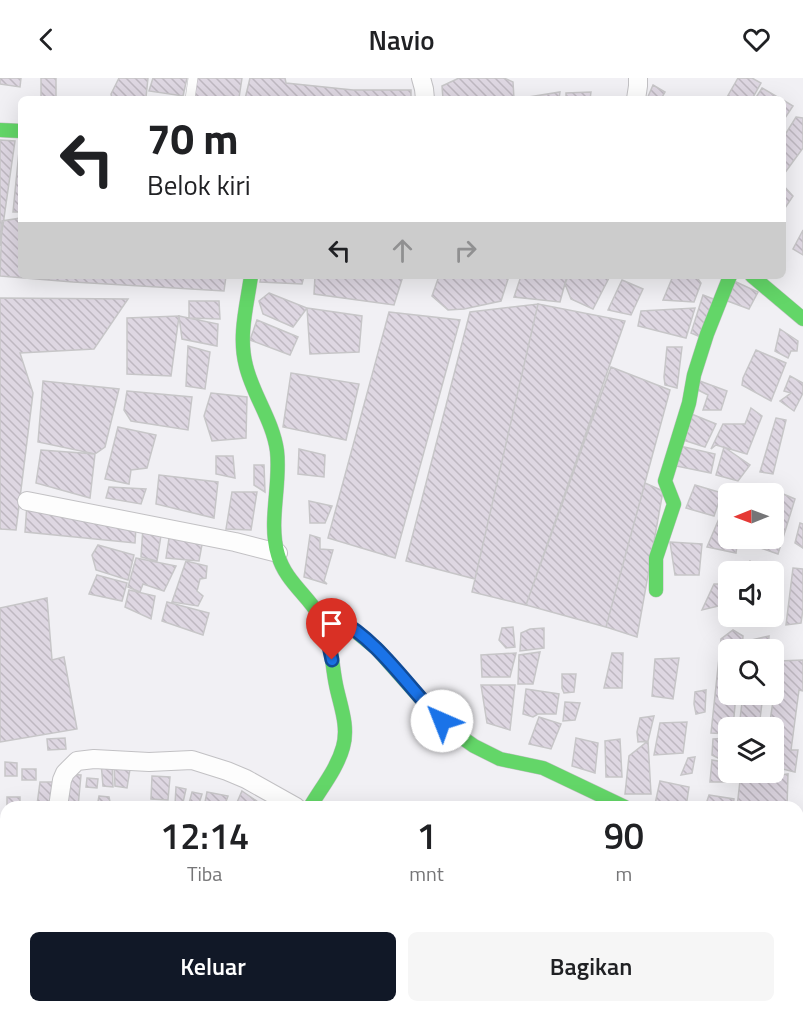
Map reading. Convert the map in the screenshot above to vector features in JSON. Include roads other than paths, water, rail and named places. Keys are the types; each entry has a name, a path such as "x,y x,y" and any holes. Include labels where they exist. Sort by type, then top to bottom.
{"street":[{"path":"421,78 425,96"},
{"path":"636,96 638,78"},
{"path":"0,130 18,131"},
{"path":"251,279 243,352 277,449 275,542 282,568 319,614 324,626 344,721 344,745 313,801"},
{"path":"656,590 656,558 674,504 665,481 689,403 694,375 729,279"},
{"path":"756,279 803,318"},
{"path":"27,501 236,542 278,553"},
{"path":"319,614 349,626 377,649 431,710 454,732 474,746 500,759 543,768 612,801"},
{"path":"59,801 65,773 77,761 94,759 149,762 192,760 246,779 285,801"}],"lane":[{"path":"190,96 193,78"}]}
